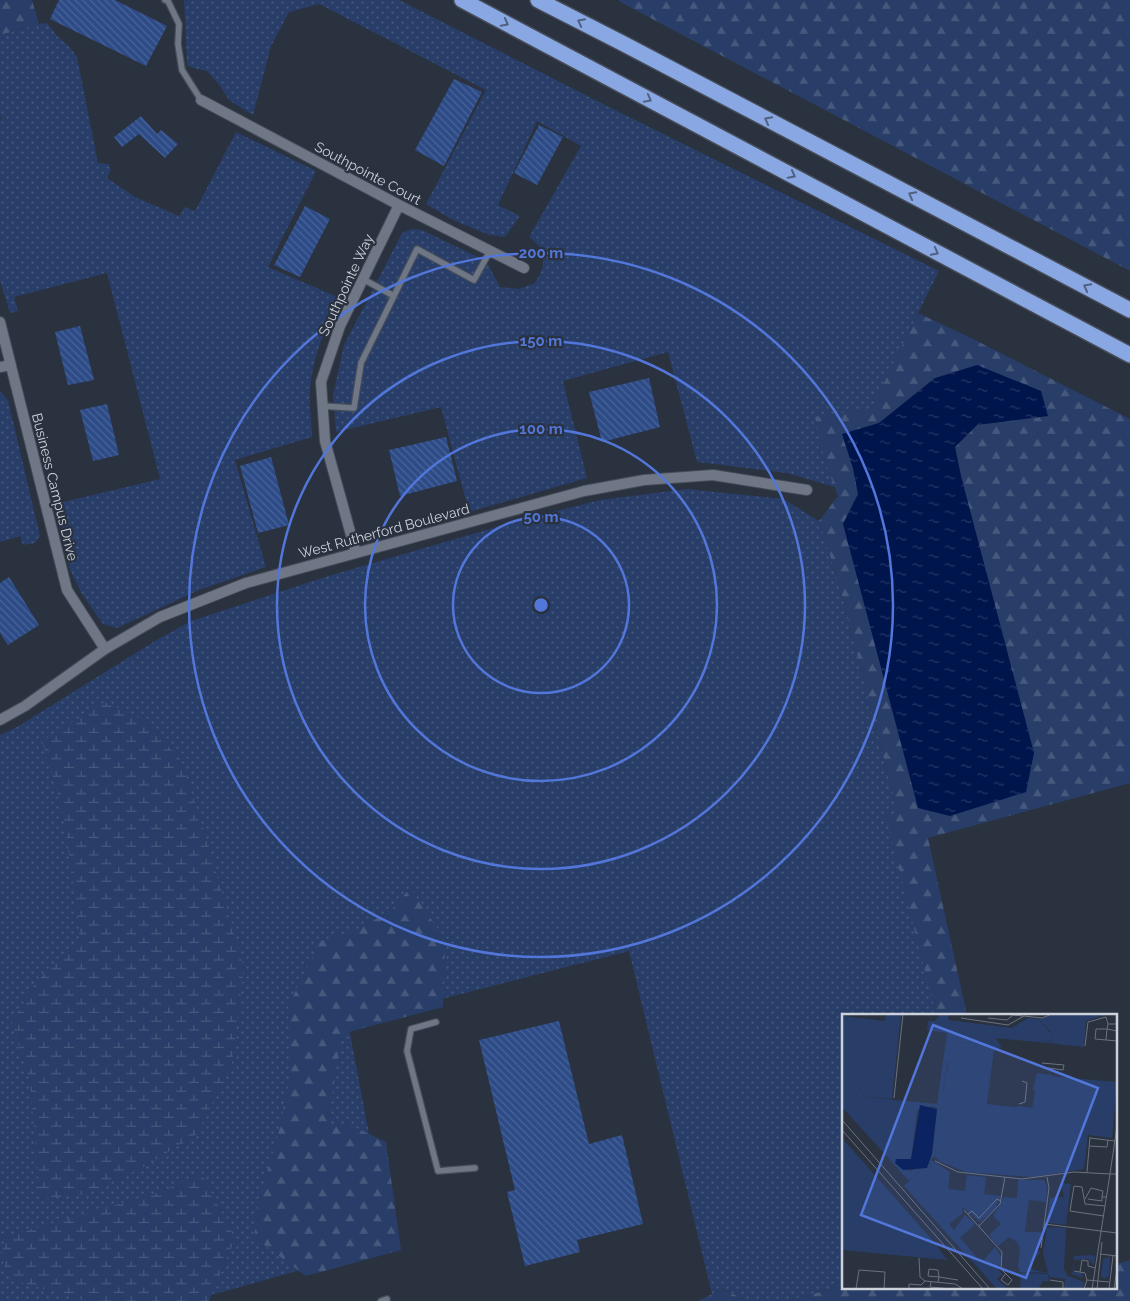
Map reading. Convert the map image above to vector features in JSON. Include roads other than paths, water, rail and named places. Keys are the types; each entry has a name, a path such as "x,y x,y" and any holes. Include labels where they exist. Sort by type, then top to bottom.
{"highway":[{"path":"462,0 1130,355"},
{"path":"538,0 1130,310"}],"street":[{"name":"Southpointe Court","path":"201,100 399,205 524,268"},
{"name":"Southpointe Way","path":"356,553 325,442 320,382 340,326 399,205"},
{"name":"Business Campus Drive","path":"0,322 67,590 105,649"},
{"path":"0,367 11,365"},
{"name":"West Rutherford Boulevard","path":"0,720 25,706 105,649 160,617 246,583 584,492 644,480 713,475 807,490"}],"lane":[{"path":"165,0 168,1 179,24 178,44 182,70 201,100"},
{"path":"322,406 354,408 360,363 417,249 474,280 490,251"},
{"path":"363,279 394,296"},
{"path":"436,1022 411,1029 407,1051 438,1171 475,1168"}],"water":[{"path":"977,365 1041,391 1048,416 977,425 955,447 1034,753 1026,792 950,816 918,808 843,524 858,494 853,468 842,434 879,423 935,378"}]}
